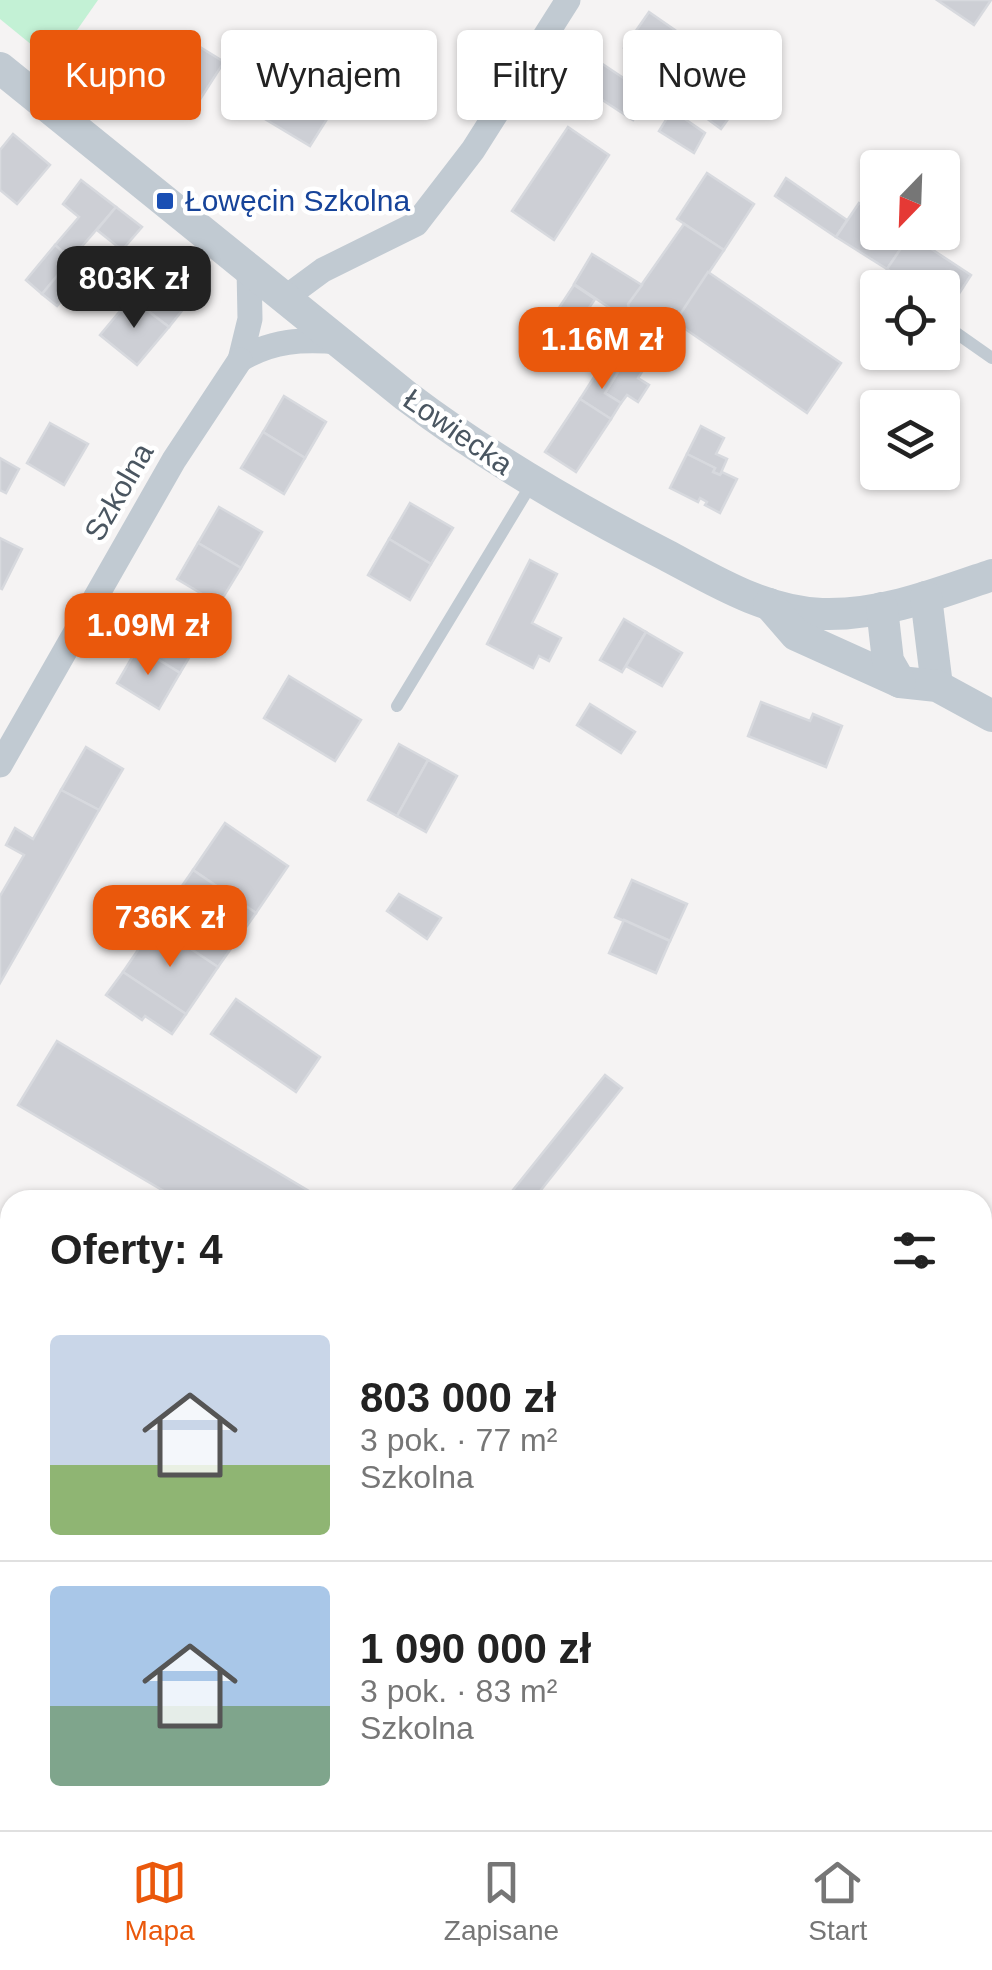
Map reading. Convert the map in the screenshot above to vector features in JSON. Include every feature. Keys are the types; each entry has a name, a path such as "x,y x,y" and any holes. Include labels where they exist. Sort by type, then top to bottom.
{"street":[{"path":"285,298 323,270 416,224 473,150 568,0"},
{"name":"Łowiecka","path":"0,68 429,413 532,483 702,574 768,604 822,614 882,608 992,575"},
{"name":"Szkolna","path":"0,766 174,460 240,360 250,319 249,268"},
{"path":"240,360 278,343 340,342"},
{"path":"926,597 937,686"},
{"path":"768,604 796,635 900,682 937,686 992,716"},
{"path":"882,608 888,660 900,682"}],"lane":[{"path":"960,336 992,358"},
{"path":"397,706 532,483"}],"green space":[{"path":"0,0 98,0 77,30 30,30 30,43 0,19"}],"building":[{"path":"937,0 991,0 974,25"},
{"path":"649,12 675,30 636,30"},
{"path":"201,48 221,60 221,67 201,98"},
{"path":"603,64 623,78 623,113 603,100"},
{"path":"267,120 326,120 310,146"},
{"path":"666,120 686,120 705,133 694,153 659,131"},
{"path":"709,120 727,120 721,129"},
{"path":"568,127 609,155 554,240 512,211"},
{"path":"13,134 50,165 17,204 0,190 0,150"},
{"path":"707,173 754,204 724,250 677,219"},
{"path":"786,178 847,220 836,237 775,196"},
{"path":"81,180 116,207 71,259 55,245 79,217 63,204"},
{"path":"859,203 860,250 900,250 887,269 836,237"},
{"path":"116,207 142,227 122,250 97,230"},
{"path":"684,224 724,250 662,342 631,322 628,304"},
{"path":"55,245 71,259 42,294 26,280"},
{"path":"900,250 933,250 971,275 960,292 960,270 887,269"},
{"path":"592,254 642,285 628,304 631,322 574,284"},
{"path":"164,258 200,288 169,327 131,298"},
{"path":"71,259 86,272 57,306 42,294"},
{"path":"708,272 841,363 807,413 675,322"},
{"path":"574,285 595,299 562,348 541,335"},
{"path":"131,298 169,327 137,365 100,335"},
{"path":"612,310 630,322 597,373 579,361"},
{"path":"630,322 660,343 638,378 649,385 638,402 627,395 621,403 605,393 618,372 603,363"},
{"path":"603,363 618,372 605,393 621,403 611,419 580,399"},
{"path":"284,396 326,422 305,458 263,432"},
{"path":"580,399 611,419 576,472 545,452"},
{"path":"50,423 88,444 64,485 27,463"},
{"path":"701,426 724,438 716,454 727,459 720,475 713,472 715,468 687,454"},
{"path":"263,432 305,458 284,494 241,468"},
{"path":"687,454 715,468 713,472 737,479 720,513 700,498 698,502 670,488"},
{"path":"0,458 19,469 6,493 0,490"},
{"path":"410,503 453,528 431,564 389,539"},
{"path":"219,507 262,532 241,568 198,543"},
{"path":"0,538 22,549 2,589 0,588"},
{"path":"389,539 431,564 410,600 368,575"},
{"path":"198,543 241,568 219,604 177,579"},
{"path":"530,560 557,574 532,623 561,638 549,661 539,656 533,668 487,644"},
{"path":"159,611 202,636 180,673 138,647"},
{"path":"624,619 646,632 622,672 600,660"},
{"path":"646,632 682,653 662,686 626,666"},
{"path":"138,647 180,673 159,709 117,683"},
{"path":"289,676 361,720 335,761 264,718"},
{"path":"761,702 810,721 813,714 842,726 826,767 748,736"},
{"path":"590,704 635,732 621,753 577,725"},
{"path":"399,744 428,760 397,816 368,800"},
{"path":"86,747 123,769 99,810 61,790"},
{"path":"428,760 457,776 426,832 397,816"},
{"path":"61,790 99,810 0,983 0,896 24,855 6,845 15,828 33,839"},
{"path":"225,823 288,866 256,913 193,870"},
{"path":"193,870 256,913 218,967 155,925"},
{"path":"632,880 687,904 670,941 615,917"},
{"path":"399,894 441,918 427,939 387,911"},
{"path":"624,920 670,941 656,973 609,953"},
{"path":"155,925 218,967 186,1014 123,972"},
{"path":"123,972 186,1014 172,1034 145,1016 142,1020 106,995"},
{"path":"236,999 320,1057 296,1092 211,1034"},
{"path":"57,1041 307,1190 162,1190 18,1105"},
{"path":"605,1075 622,1088 541,1190 513,1190"}],"place":[{"name":"Łowęcin Szkolna","path":"165,201"}]}
